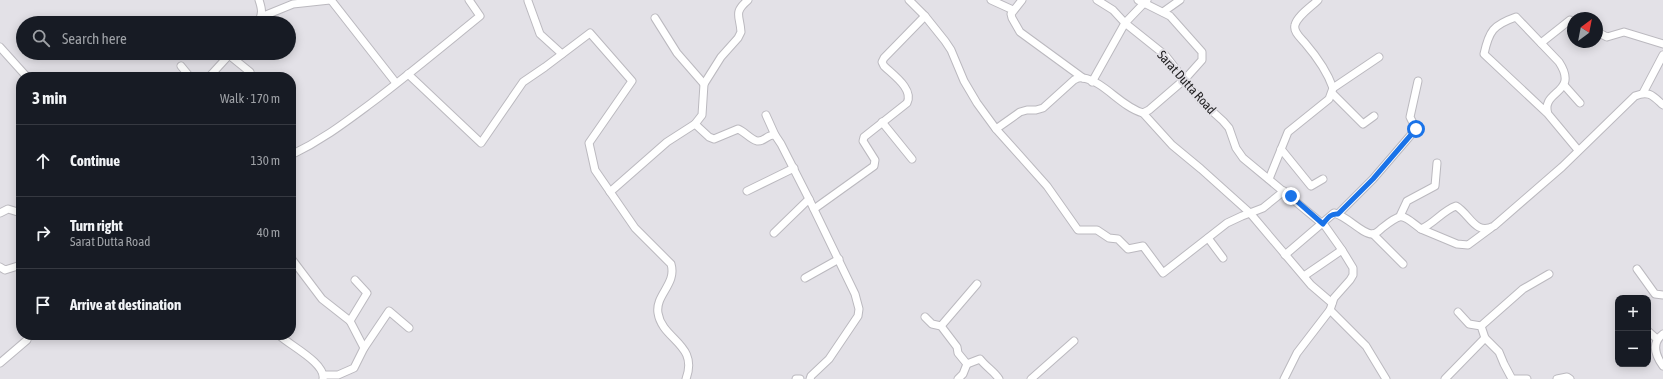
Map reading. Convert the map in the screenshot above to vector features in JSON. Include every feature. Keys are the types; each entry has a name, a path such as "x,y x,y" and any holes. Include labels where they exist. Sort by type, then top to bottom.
{"street":[{"path":"259,0 262,11 261,16"},
{"path":"268,16 293,4 331,0 396,83"},
{"path":"296,153 314,144 331,133 480,16 468,0"},
{"path":"610,192 667,142 696,124 702,115 704,84 721,57 738,38 741,32 738,11 748,0"},
{"path":"909,0 925,16 951,50 970,93 996,129 1047,186 1078,230 1098,230 1109,238 1118,239 1128,249 1143,246 1164,273 1234,219 1263,208 1284,191"},
{"path":"990,0 1013,10"},
{"path":"1022,0 1011,14 1020,32 1083,78 1092,82 1130,107 1143,113 1172,145 1201,168 1250,213 1311,285 1366,346 1386,379"},
{"name":"Sarat Dutta Road","path":"1097,0 1113,10 1125,24 1166,55 1202,102 1223,120 1229,128 1236,148 1243,158 1323,224 1353,268 1353,275 1350,280 1334,298 1331,307 1297,353 1284,379"},
{"path":"1163,12 1180,0"},
{"path":"1318,0 1295,24 1294,28 1296,33 1317,57 1333,90 1363,124 1374,116"},
{"path":"528,1 540,34 562,54"},
{"path":"1092,82 1125,24 1144,1 1163,12 1176,22 1202,52 1202,60 1185,79 1149,110 1143,113"},
{"path":"814,209 874,166 875,160 863,141 864,137 906,103 909,98 908,91 882,62 884,58 925,16"},
{"path":"1548,114 1546,108 1548,102 1564,85 1566,76 1564,69 1516,17 1500,23 1488,36 1484,54 1548,114 1578,150"},
{"path":"656,18 677,53 704,84"},
{"path":"1541,43 1567,22"},
{"path":"1603,35 1607,37 1624,32 1663,44"},
{"path":"408,74 481,143 523,82 590,33 632,81 589,143 595,170 635,228 671,264 673,270 672,278 658,305 658,313 662,323 685,352 689,361 689,370 686,379"},
{"path":"0,48 22,72"},
{"path":"1643,93 1663,55"},
{"path":"1269,179 1288,132 1329,99 1333,90 1378,57"},
{"path":"214,72 225,60"},
{"path":"237,60 250,72"},
{"path":"181,66 186,72"},
{"path":"996,129 1020,112 1043,108 1074,80 1083,78"},
{"path":"1338,214 1373,179 1416,129 1410,117 1418,81"},
{"path":"1564,85 1580,102"},
{"path":"1400,216 1421,229 1457,244 1468,245 1494,226 1636,96 1643,93 1650,94 1663,105"},
{"path":"766,115 775,135 782,144 794,168 858,301 858,316 829,358 811,376 810,379"},
{"path":"882,122 912,159"},
{"path":"696,124 709,137 714,139 738,129 757,141 762,140 769,135 775,135"},
{"path":"1280,149 1311,186 1323,179"},
{"path":"1373,234 1377,233 1396,217 1400,216 1407,202 1435,186 1437,162"},
{"path":"747,191 794,168"},
{"path":"774,233 809,199"},
{"path":"1421,229 1430,225 1448,209 1456,206 1462,210 1480,229 1488,230 1494,226"},
{"path":"0,213 8,209 16,211"},
{"path":"1285,255 1334,213 1368,233 1373,234 1403,264"},
{"path":"1208,238 1223,258"},
{"path":"1304,276 1342,250"},
{"path":"805,278 839,259"},
{"path":"296,265 322,299 350,321 364,348"},
{"path":"0,267 5,270 16,267"},
{"path":"1637,269 1655,294 1663,295"},
{"path":"1481,326 1523,289 1549,274"},
{"path":"350,321 367,294 355,280"},
{"path":"941,326 977,284"},
{"path":"286,340 313,361 320,368 324,377 338,375 354,368 364,348 388,311 409,328"},
{"path":"1458,312 1469,324 1481,326"},
{"path":"926,317 932,324 941,326 957,347 958,353 967,364"},
{"path":"1481,326 1485,338 1499,352 1512,379 1527,379"},
{"path":"1651,332 1660,337 1655,344 1655,350 1663,366"},
{"path":"1445,379 1485,338"},
{"path":"0,363 27,340"},
{"path":"1031,379 1074,341"},
{"path":"958,379 963,374 967,364 980,359 986,368 995,374 999,379"},
{"path":"1557,379 1567,377 1570,379"}],"route":[{"path":"1291,196 1323,224 1330,215 1334,213 1338,214 1373,179 1416,129"}]}
